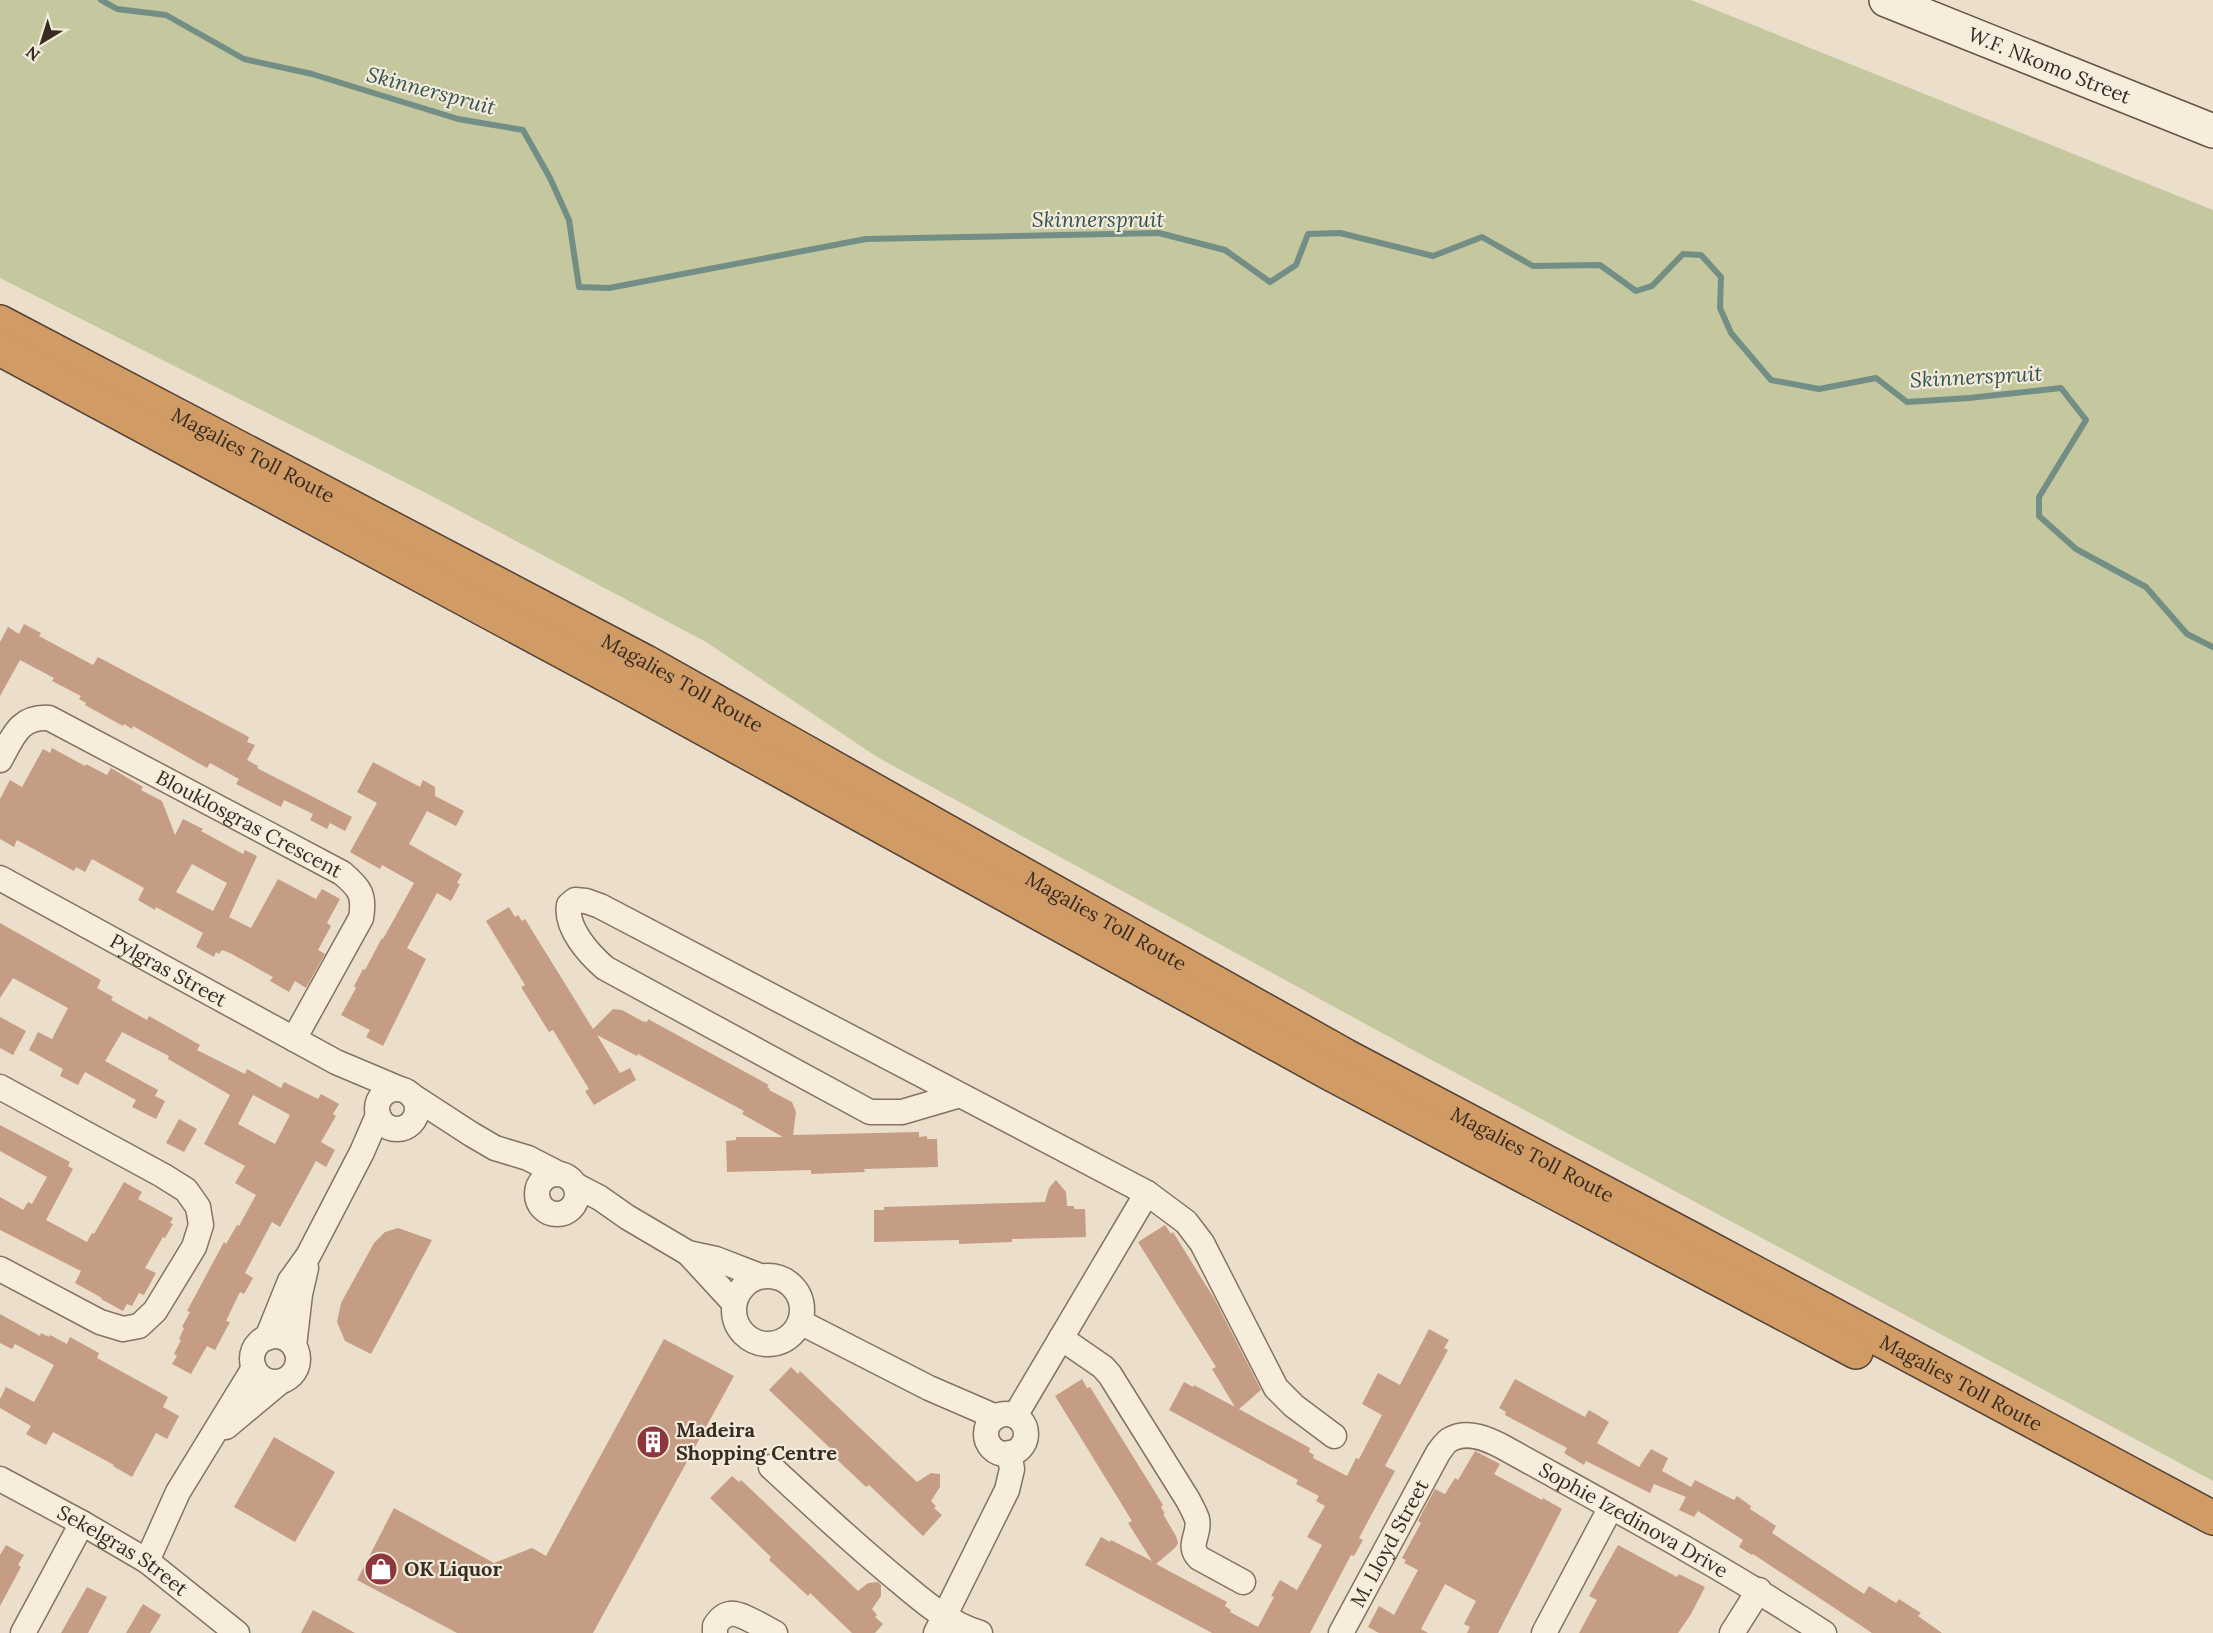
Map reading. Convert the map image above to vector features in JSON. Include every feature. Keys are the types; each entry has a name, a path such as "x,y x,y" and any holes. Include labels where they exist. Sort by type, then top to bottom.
{"highway":[{"name":"Magalies Toll Route","path":"0,322 646,663 1346,1056 2213,1518"},
{"name":"Magalies Toll Route","path":"0,349 630,688 1329,1073 2213,1541"}],"main road":[{"name":"W.F. Nkomo Street","path":"1886,0 2213,131"}],"street":[{"name":"Blouklosgras Crescent","path":"0,760 19,728 37,717 49,718 342,873 352,882 361,892 363,905 361,918 294,1039"},
{"name":"Pylgras Street","path":"0,878 336,1062 406,1092 495,1148 518,1169 537,1193"},
{"path":"960,1095 902,1112 870,1112 605,968 591,956 580,941 567,913 569,905 575,900 600,906 1147,1193 1186,1222 1202,1243 1276,1388 1294,1406 1334,1436"},
{"name":"Pylgras Street","path":"336,1062 368,1092 378,1112"},
{"path":"0,1087 186,1190 198,1207 201,1225 194,1247 156,1311 140,1326 123,1329 100,1322 0,1269"},
{"path":"280,1382 264,1379 254,1368 256,1347 267,1338 290,1281 308,1256 362,1152 378,1112 378,1102 387,1092 406,1092 417,1107 414,1119 362,1152"},
{"path":"378,1112 386,1125 401,1128"},
{"name":"Pylgras Street","path":"401,1128 429,1128 471,1134"},
{"name":"Pylgras Street","path":"495,1148 528,1158 600,1198 627,1217 688,1253 734,1303"},
{"path":"546,1177 567,1180 576,1198 574,1204 564,1213 551,1213 545,1210 538,1200 537,1193 541,1181 546,1177"},
{"path":"987,1439 988,1426 1006,1416 1061,1338 1147,1193"},
{"name":"Pylgras Street","path":"564,1213 627,1217"},
{"name":"Pylgras Street","path":"688,1253 717,1259 760,1276"},
{"path":"212,1437 280,1382 293,1375 297,1368 298,1361 294,1346 300,1294 308,1256"},
{"path":"760,1276 780,1278 797,1291 801,1301 800,1322 786,1339 764,1344 753,1341 737,1325 734,1303 743,1286 760,1276"},
{"path":"800,1322 929,1388 1006,1416 1024,1425 1026,1437 1020,1448 1009,1454 993,1449 987,1439 929,1388"},
{"path":"267,1338 282,1338 294,1346"},
{"path":"1061,1338 1103,1367 1110,1375 1188,1500 1198,1526 1193,1545 1194,1553 1243,1582"},
{"path":"147,1562 178,1492 254,1368"},
{"name":"Sophie Izedinova Drive","path":"1438,1453 1451,1439 1468,1435 1485,1438 1759,1590 1824,1633"},
{"name":"M. Lloyd Street","path":"1341,1633 1438,1453"},
{"path":"941,1625 1007,1490 1012,1468 1009,1454"},
{"path":"771,1467 876,1562 941,1625 965,1628 980,1633"},
{"name":"Sekelgras Street","path":"0,1479 82,1523 147,1562 237,1633"},
{"path":"1544,1633 1611,1507"},
{"path":"23,1633 82,1523"},
{"path":"1732,1633 1759,1590"},
{"path":"716,1633 715,1626 720,1619 730,1614 742,1616 775,1633"}],"green space":[{"path":"0,0 1691,0 2213,210 2213,1481 1415,1051 877,757 706,642 426,493 0,278"}],"building":[{"path":"24,624 41,633 39,636 93,665 98,657 249,737 247,742 255,745 247,760 258,766 257,768 352,817 345,831 330,823 327,829 310,820 313,814 284,800 281,807 236,784 239,779 210,763 207,768 133,726 132,729 124,724 123,726 85,705 86,703 79,699 81,696 52,681 54,678 20,660 0,696 0,642 8,627 19,634"},
{"path":"52,748 107,775 111,768 143,787 141,790 162,801 175,835 183,819 243,854 245,850 257,856 229,917 251,928 278,879 316,899 322,889 340,899 327,923 331,926 318,950 325,954 306,988 295,981 289,992 270,981 273,977 230,953 222,950 219,954 216,952 214,957 196,947 203,933 156,907 155,910 138,900 144,888 92,859 85,872 76,867 74,871 17,840 14,847 0,839 0,799 10,780 22,787 43,749 50,753","holes":["192,864 227,883 213,911 176,892"]},
{"path":"373,762 420,787 423,780 435,787 435,796 464,811 456,826 427,811 409,844 462,874 457,883 460,884 451,901 437,893 407,948 426,959 383,1046 366,1037 370,1030 341,1015 356,988 354,986 363,969 365,970 414,883 382,865 380,869 350,852 377,803 357,792"},
{"path":"509,907 515,917 518,915 522,921 525,919 593,1029 613,1009 622,1010 642,1021 647,1022 648,1019 769,1085 767,1087 769,1090 792,1102 796,1112 793,1135 919,1132 919,1137 927,1136 927,1139 937,1139 938,1167 864,1169 865,1172 811,1174 811,1170 727,1172 726,1141 736,1140 736,1137 783,1137 742,1114 744,1111 638,1054 637,1056 597,1035 620,1073 630,1068 636,1080 594,1105 585,1091 589,1089 553,1030 549,1032 521,987 525,985 486,921"},
{"path":"0,923 101,980 97,988 113,997 111,1000 147,1020 149,1016 200,1045 197,1050 245,1074 247,1069 281,1088 284,1082 318,1099 321,1094 339,1104 333,1114 336,1116 321,1142 335,1150 326,1167 316,1161 280,1227 272,1222 245,1273 253,1278 244,1294 240,1292 226,1321 230,1322 215,1350 207,1346 191,1374 172,1364 177,1356 174,1354 181,1340 179,1339 184,1328 182,1327 190,1312 187,1311 224,1242 226,1244 237,1225 239,1226 256,1195 235,1183 245,1166 204,1144 230,1095 168,1059 169,1056 122,1032 105,1061 158,1090 155,1096 165,1101 156,1119 132,1107 136,1100 85,1072 78,1085 60,1076 63,1069 29,1050 38,1032 52,1039 68,1008 13,978 0,998","holes":["253,1095 290,1115 275,1144 238,1124"]},
{"path":"0,1017 26,1031 13,1055 0,1048"},
{"path":"179,1119 197,1129 184,1152 166,1143"},
{"path":"0,1125 70,1162 68,1166 73,1169 46,1220 87,1242 124,1182 142,1192 138,1199 173,1218 170,1223 173,1224 145,1268 156,1273 144,1295 139,1293 132,1306 127,1304 123,1311 101,1299 75,1283 81,1271 0,1230 0,1197 23,1210 28,1202 32,1204 47,1177 0,1151"},
{"path":"1056,1180 1066,1192 1067,1206 1074,1206 1074,1209 1085,1209 1086,1237 1012,1239 1012,1242 959,1244 959,1240 874,1242 874,1210 884,1210 884,1207 1045,1202 1049,1188"},
{"path":"1165,1225 1171,1234 1173,1232 1215,1300 1261,1390 1239,1409 1310,1448 1309,1452 1314,1455 1313,1458 1347,1476 1356,1458 1359,1459 1382,1415 1362,1404 1378,1373 1400,1385 1429,1329 1449,1340 1444,1348 1448,1350 1385,1466 1395,1471 1359,1538 1363,1540 1354,1556 1351,1555 1310,1633 1212,1633 1085,1565 1101,1537 1152,1561 1128,1523 1132,1521 1055,1396 1082,1379 1087,1388 1090,1387 1163,1505 1161,1507 1165,1514 1163,1514 1176,1536 1178,1543 1176,1547 1156,1564 1227,1602 1225,1606 1231,1610 1230,1612 1258,1627 1280,1580 1297,1590 1322,1545 1307,1537 1325,1506 1316,1501 1319,1496 1296,1484 1298,1480 1169,1410 1184,1382 1235,1407 1212,1369 1216,1367 1138,1242"},
{"path":"398,1228 432,1240 371,1354 345,1341 337,1322 341,1303 374,1243 385,1232"},
{"path":"0,1314 40,1336 41,1333 49,1337 50,1335 67,1344 70,1337 99,1353 97,1358 168,1397 163,1407 179,1416 167,1439 156,1433 132,1477 53,1432 46,1445 26,1434 31,1426 0,1408 0,1399 6,1387 34,1402 54,1365 15,1344 12,1349 0,1343"},
{"name":"Madeira Shopping Centre","path":"664,1339 734,1376 593,1633 457,1633 357,1580 394,1508 494,1563 532,1548 546,1556"},
{"path":"791,1367 798,1374 800,1371 917,1482 931,1473 940,1474 940,1487 931,1501 936,1506 934,1508 942,1515 923,1536 869,1485 866,1487 828,1451 830,1448 769,1390"},
{"path":"1515,1379 1585,1417 1589,1410 1609,1422 1597,1443 1639,1467 1651,1449 1668,1458 1662,1471 1691,1487 1695,1480 1734,1500 1737,1496 1751,1506 1750,1509 1776,1526 1772,1533 1864,1594 1869,1586 1896,1603 1899,1599 1921,1613 1918,1616 1942,1633 1872,1633 1739,1547 1743,1540 1698,1511 1694,1517 1679,1510 1686,1497 1654,1484 1650,1493 1586,1461 1584,1465 1564,1453 1567,1448 1505,1415 1506,1412 1499,1408"},
{"path":"274,1437 335,1472 295,1542 234,1507"},
{"path":"1475,1451 1500,1464 1494,1474 1562,1509 1498,1633 1467,1633 1470,1627 1464,1624 1476,1601 1445,1584 1421,1629 1428,1633 1379,1633 1368,1627 1379,1606 1394,1615 1418,1570 1404,1563 1406,1560 1402,1558 1421,1523 1418,1521 1435,1489 1445,1494 1455,1478 1458,1480"},
{"path":"732,1476 739,1482 741,1480 858,1591 868,1583 878,1582 881,1585 881,1596 872,1609 877,1615 875,1617 883,1624 875,1633 852,1633 810,1593 808,1596 769,1560 771,1557 710,1498"},
{"path":"6,1545 24,1555 18,1565 21,1567 0,1606 0,1555"},
{"path":"1618,1545 1677,1577 1679,1574 1705,1587 1678,1633 1579,1633 1597,1600 1589,1596"},
{"path":"87,1587 107,1597 88,1633 61,1633"},
{"path":"143,1604 161,1615 150,1633 126,1633"},
{"path":"313,1610 328,1618 355,1633 301,1633"}],"waterway":[{"name":"Skinnerspruit","path":"101,0 117,9 166,15 244,59 312,74 458,119 523,130 550,178 569,220 579,287 609,288 866,239 1159,233 1225,250 1270,282 1296,265 1308,234 1340,233 1433,256 1482,237 1533,266 1600,265 1636,291 1652,286 1683,254 1701,255 1721,277 1720,308 1731,333 1771,380 1819,389 1876,378 1907,402 2061,388 2086,420 2039,497 2039,516 2076,549 2146,587 2187,634 2213,647"}],"place":[{"name":"Madeira Shopping Centre","path":"653,1442"},
{"name":"OK Liquor","path":"381,1569"}]}
